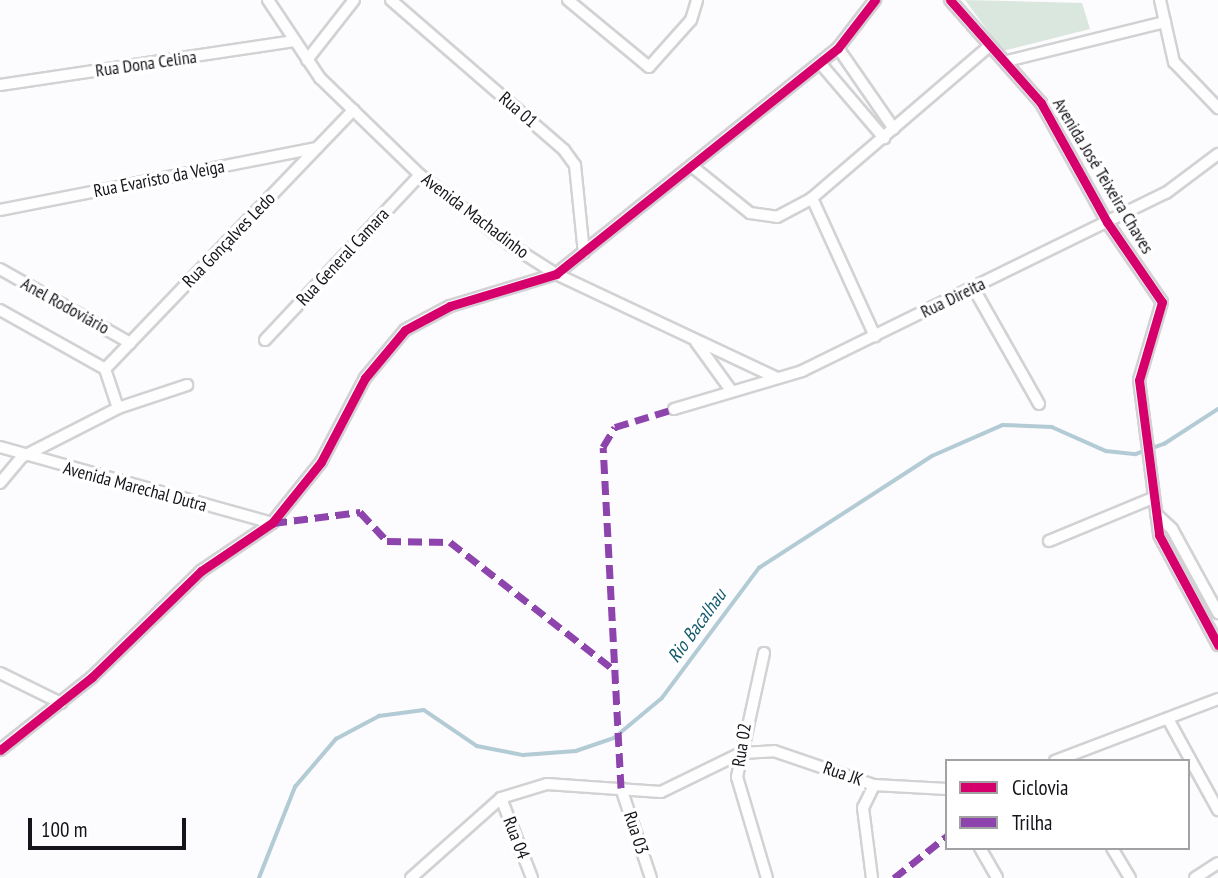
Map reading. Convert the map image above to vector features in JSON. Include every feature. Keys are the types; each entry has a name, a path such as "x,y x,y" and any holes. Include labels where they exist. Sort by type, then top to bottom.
{"street":[{"name":"Avenida Machadinho","path":"268,0 307,60 353,110 420,174 556,274 777,379"},
{"path":"307,60 354,0"},
{"name":"Rua 01","path":"391,0 564,150 575,164 584,253"},
{"path":"568,0 639,64 656,64 691,20 697,0"},
{"path":"0,750 61,703 201,571 272,523 321,462 365,377 405,330 450,306 556,274 694,168 838,48 875,0"},
{"name":"Avenida José Teixeira Chaves","path":"950,0 988,47 1007,61 1041,103 1108,222 1162,302 1140,363 1153,498"},
{"path":"1160,0 1184,78 1218,108"},
{"path":"1007,61 1166,22"},
{"name":"Rua Dona Celina","path":"0,85 293,41"},
{"path":"694,168 750,213 777,217 812,198 988,47"},
{"path":"838,48 894,129"},
{"path":"820,63 884,138"},
{"name":"Rua Gonçalves Ledo","path":"105,369 353,110"},
{"name":"Rua Evaristo da Veiga","path":"0,210 318,148"},
{"name":"Rua Direita","path":"674,409 730,389 777,379 875,336 1166,193 1218,154"},
{"name":"Rua General Camara","path":"265,340 420,174"},
{"path":"812,198 875,336"},
{"name":"Anel Rodoviário","path":"0,270 130,343"},
{"path":"974,289 1039,404"},
{"name":"Anel Rodoviário","path":"0,310 105,369"},
{"path":"694,340 730,389"},
{"path":"105,369 118,408"},
{"path":"0,483 22,457 118,408 187,384"},
{"name":"Avenida Marechal Dutra","path":"0,447 22,457 272,523"},
{"path":"1049,541 1153,498 1159,535 1218,645"},
{"path":"1156,514 1172,529 1218,613"},
{"name":"Rua 02","path":"764,653 741,753 741,799 766,878"},
{"path":"0,673 61,703"},
{"path":"1062,759 1218,699"},
{"path":"1168,719 1218,810"},
{"name":"Rua JK","path":"741,753 774,751 874,785 945,789"},
{"path":"411,878 501,798 547,784 673,789 741,753"},
{"path":"872,878 863,808 874,785"},
{"name":"Rua 03","path":"621,788 651,878"},
{"name":"Rua 04","path":"501,798 532,878"},
{"path":"981,850 998,878"},
{"path":"1113,850 1130,878"},
{"path":"1195,878 1218,863"}],"shaded area":[{"path":"965,0 1082,3 1090,29 1003,51"}],"waterway":[{"name":"Rio Bacalhau","path":"259,878 295,787 336,739 379,716 424,710 477,746 523,755 576,751 614,738 662,698 759,568 932,456 1003,425 1052,427 1106,451 1136,454 1164,444 1218,409"}],"marked path":[{"path":"621,788 603,447 615,427 674,409"},
{"path":"273,523 360,512 387,541 450,542 612,668"},
{"path":"894,878 945,838"}],"cycle path":[{"path":"0,750 92,677 201,571 272,523 321,462 365,378 405,330 450,306 556,274 838,48 875,0"},
{"path":"950,0 1041,103 1107,222 1162,302 1139,380 1159,535 1218,645"}]}
